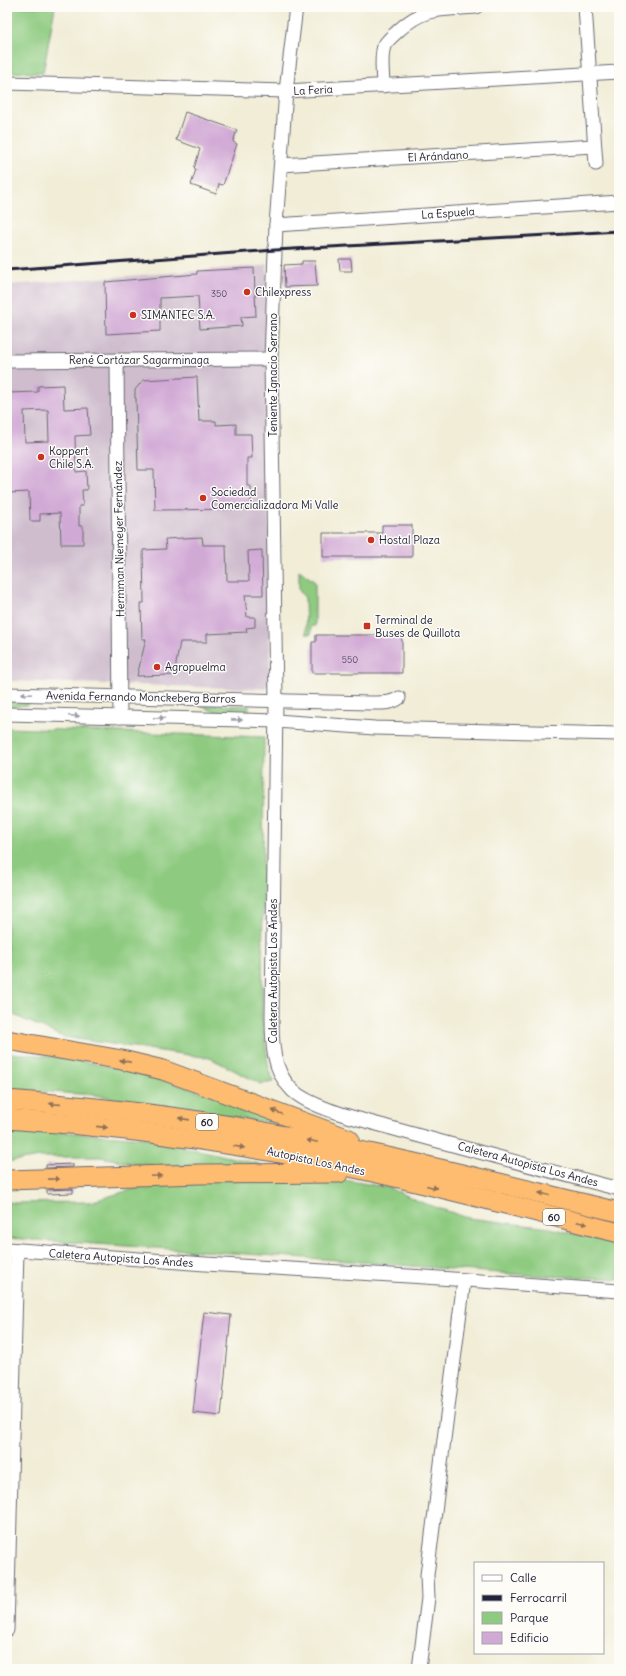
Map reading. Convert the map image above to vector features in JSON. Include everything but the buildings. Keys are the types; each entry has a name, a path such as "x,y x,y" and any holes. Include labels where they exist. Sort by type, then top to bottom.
{"highway":[{"path":"7,1040 122,1060 163,1070 405,1160"},
{"name":"Autopista Los Andes","path":"7,1100 126,1111 280,1134 405,1160 619,1212"},
{"name":"Autopista Los Andes","path":"7,1119 90,1126 163,1135 274,1152 394,1178 619,1233"},
{"path":"7,1180 200,1174 338,1173 394,1178"}],"street":[{"name":"Teniente Ignacio Serrano","path":"276,720 271,359 276,225 286,91 296,7"},
{"path":"383,86 383,53 385,45 390,38 410,19 422,13 443,8 476,7"},
{"path":"584,7 596,164"},
{"name":"La Feria","path":"7,83 286,91 619,72"},
{"name":"El Arándano","path":"281,165 594,146"},
{"name":"La Espuela","path":"276,225 619,202"},
{"name":"René Cortázar Sagarminaga","path":"7,361 271,359"},
{"name":"Hermman Niemeyer Fernández","path":"116,360 120,717"},
{"name":"Avenida Fernando Monckeberg Barros","path":"7,694 384,703 395,701 399,698"},
{"name":"Avenida Fernando Monckeberg Barros","path":"7,714 276,720 375,728 619,734"},
{"name":"Caletera Autopista Los Andes","path":"276,720 272,1037 274,1055 278,1070 292,1090 309,1102 334,1110 435,1140 619,1189"},
{"path":"7,1630 12,1249"},
{"name":"Caletera Autopista Los Andes","path":"12,1249 205,1264 619,1291"},
{"path":"419,1669 428,1598 427,1575 464,1280"}],"shaded area":[{"path":"267,264 270,684 264,689 7,681 7,285 261,266"}],"green space":[{"path":"7,7 55,7 43,73 7,72"},
{"path":"299,570 315,582 315,626 311,626 311,634 306,634 305,598 299,590"},
{"path":"7,699 30,700 27,705 7,707"},
{"path":"199,705 249,706 249,712 245,714 216,712"},
{"path":"7,728 264,737 262,1019 269,1070 274,1082 261,1084 210,1058 63,1037 7,1012"},
{"path":"7,1053 41,1055 75,1060 142,1074 208,1094 272,1116 271,1123 94,1095 7,1089"},
{"path":"7,1128 145,1138 260,1164 238,1167 139,1165 101,1157 40,1157 7,1162"},
{"path":"338,1179 390,1188 423,1203 468,1218 550,1228 619,1244 619,1279 524,1275 337,1260 7,1238 7,1201 13,1203 90,1202 163,1180"}],"railway":[{"path":"7,270 275,250 619,231"}],"place":[{"name":"Chilexpress","path":"247,292"},
{"name":"SIMANTEC S.A.","path":"133,315"},
{"name":"Koppert Chile S.A.","path":"41,457"},
{"name":"Sociedad Comercializadora Mi Valle","path":"203,498"},
{"name":"Hostal Plaza","path":"371,540"},
{"name":"Terminal de Buses de Quillota","path":"367,626"},
{"name":"Agropuelma","path":"157,667"}]}
